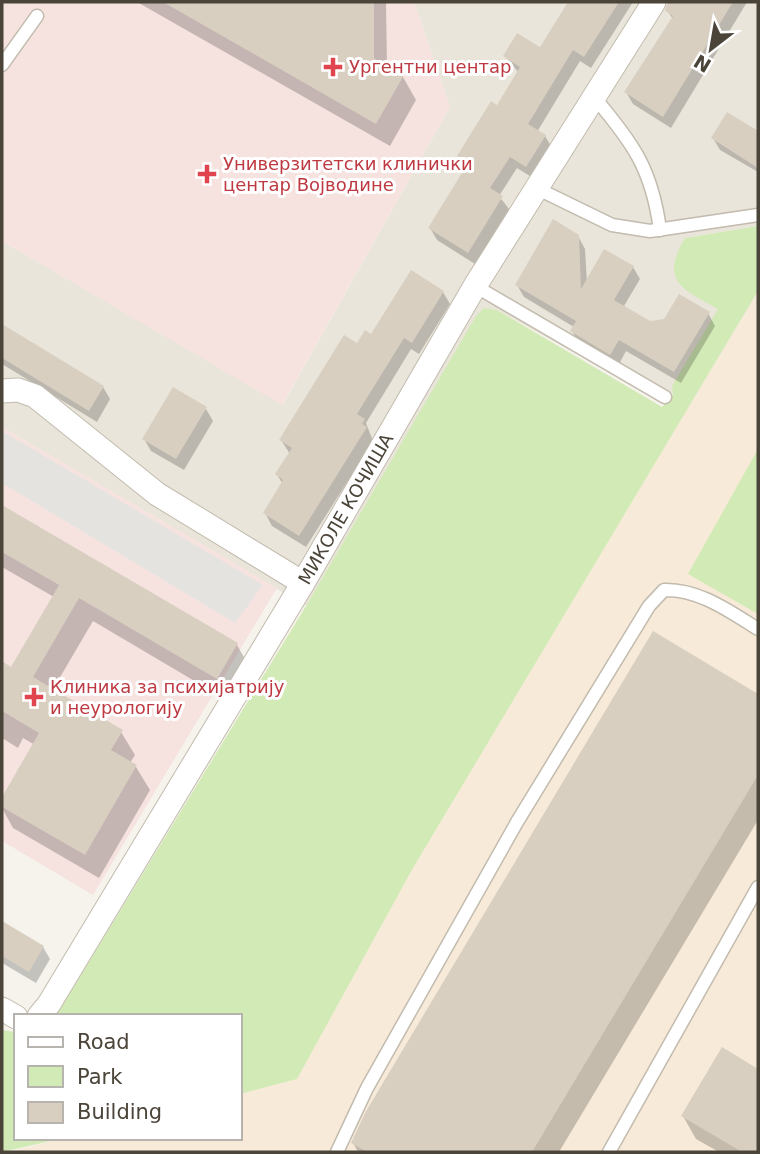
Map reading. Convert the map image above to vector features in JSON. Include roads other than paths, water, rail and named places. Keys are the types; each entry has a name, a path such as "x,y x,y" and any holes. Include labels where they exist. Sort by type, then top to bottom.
{"street":[{"name":"МИКОЛЕ КОЧИША","path":"41,1014 303,583 475,286 654,2"},
{"path":"2,391 18,390 35,396 157,494 303,583"}],"lane":[{"path":"2,65 37,16"},
{"path":"594,97 640,158 655,194 660,230"},
{"path":"536,188 612,225 660,230 758,215"},
{"path":"475,286 665,397"},
{"path":"337,1152 367,1088 517,822 649,606 664,590 680,589 718,604 758,629"},
{"path":"609,1152 758,887"}],"place":[{"name":"Ургентни центар","path":"333,67"},
{"name":"Универзитетски клинички центар Војводине","path":"207,174"},
{"name":"Клиника за психијатрију и неурологију","path":"34,697"}]}
